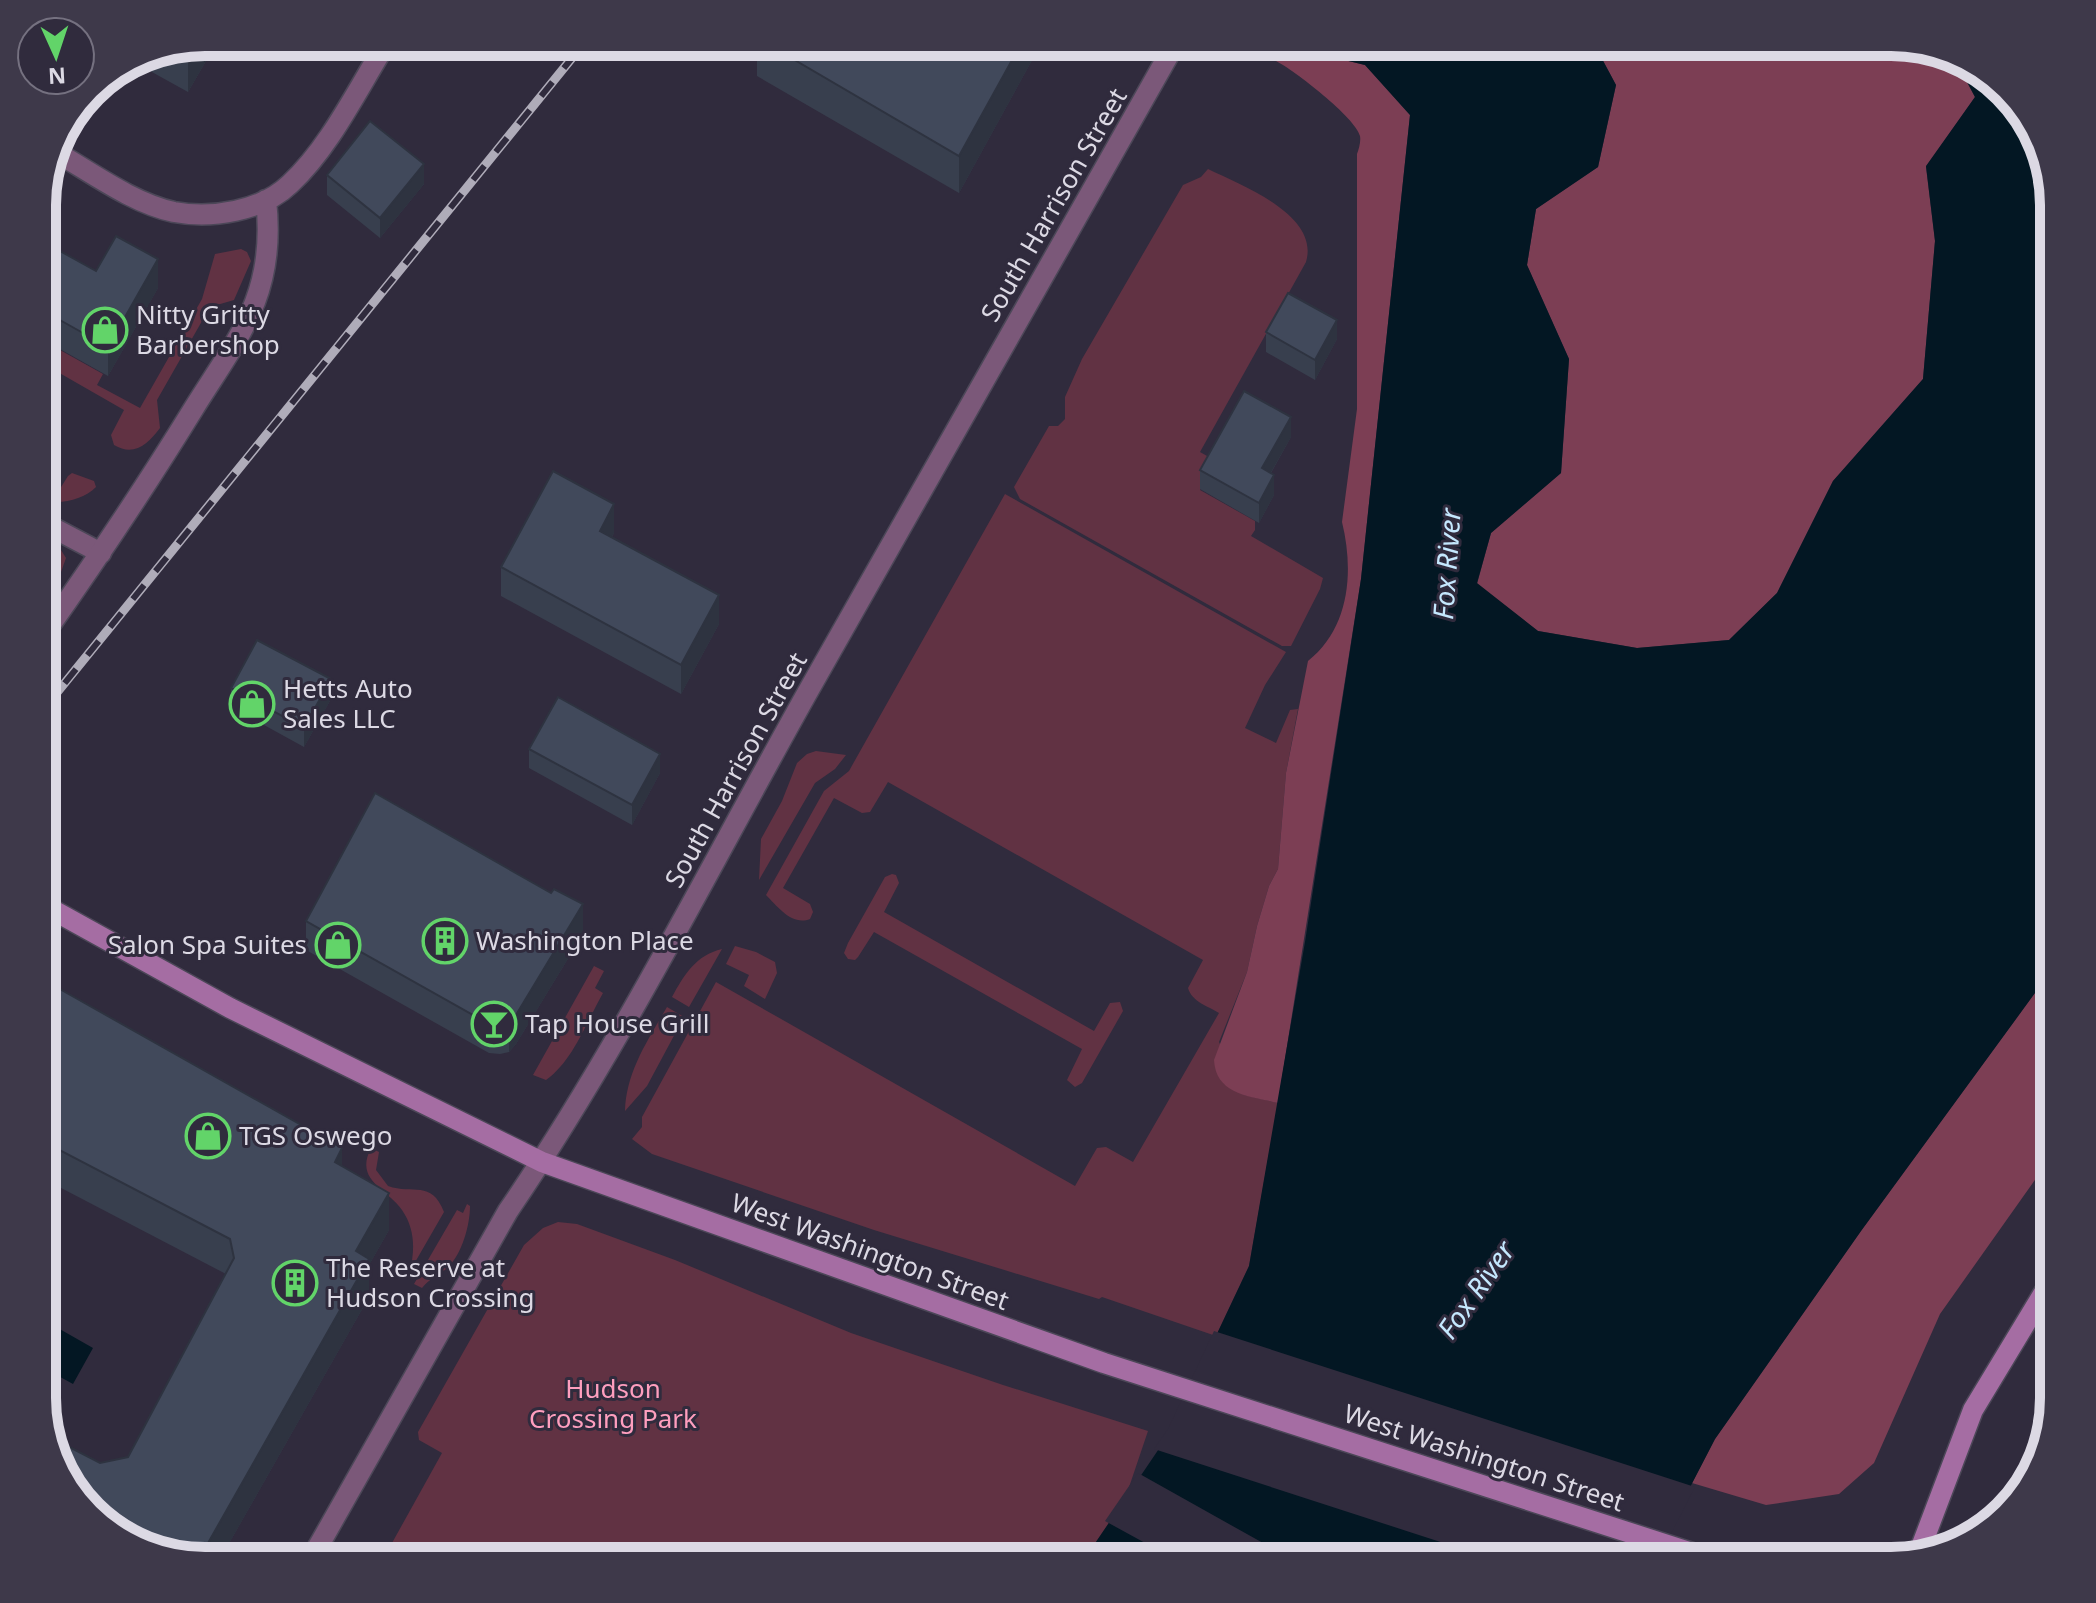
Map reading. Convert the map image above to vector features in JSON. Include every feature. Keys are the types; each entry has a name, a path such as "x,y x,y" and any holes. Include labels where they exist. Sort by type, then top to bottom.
{"main road":[{"name":"West Washington Street","path":"56,912 230,1008 542,1162 1104,1363 1674,1547"},
{"path":"1922,1543 1973,1410 2040,1299"}],"street":[{"path":"64,157 132,196 174,212 213,214 243,209 289,186 314,158 378,56"},
{"name":"South Harrison Street","path":"318,1547 508,1211 542,1162 665,953 805,698 1168,56"},
{"path":"56,617 101,553 226,357 255,303 265,270 270,233 266,200"},
{"path":"56,529 101,553"}],"green space":[{"path":"1208,169 1275,204 1302,230 1307,245 1306,262 1200,452 1216,461 1200,490 1255,521 1251,536 1323,578 1291,646 1282,646 1020,499 1014,487 1049,426 1058,426 1065,419 1065,397 1082,359 1183,185 1201,177"},
{"path":"241,249 247,252 251,261 234,300 210,307 157,400 160,428 151,439 140,447 128,450 114,445 111,435 124,410 56,371 56,348 103,374 97,385 140,408 202,299 215,254"},
{"path":"72,473 94,481 96,487 85,495 56,502 56,495"},
{"path":"1005,494 1286,652 1265,685 1245,728 1276,743 1290,710 1298,709 1286,773 1278,869 1269,886 1247,972 1219,1042 1245,1095 1278,1103 1249,1266 1216,1336 1102,1297 1099,1299 874,1230 652,1154 632,1139 642,1127 642,1117 716,982 1075,1186 1097,1148 1106,1147 1133,1162 1219,1013 1197,1000 1188,988 1203,960 888,782 870,812 862,813 834,798 783,888 810,904 813,912 810,919 791,918 766,895 824,791 849,771"},
{"path":"56,547 66,558 56,579"},
{"path":"816,751 846,755 835,769 815,783 759,880 761,839 782,801 797,763"},
{"path":"896,875 899,883 884,912 1094,1031 1110,1003 1120,1002 1123,1011 1082,1083 1075,1087 1067,1080 1082,1049 874,932 858,957 848,959 844,953 848,943 885,877"},
{"path":"735,946 775,962 777,973 765,999 744,986 749,975 726,964"},
{"path":"722,949 689,1007 672,997 698,961"},
{"path":"594,966 604,971 595,988 603,993 579,1040 556,1072 546,1080 533,1075"},
{"path":"667,1007 684,1017 647,1086 625,1111 634,1070"},
{"path":"371,1148 379,1152 376,1170 388,1186 427,1192 439,1202 444,1212 410,1271 412,1232 396,1202 369,1176 367,1159"},
{"path":"467,1204 470,1206 469,1222 453,1261 422,1288 414,1284 457,1210 463,1213"},
{"name":"Hudson Crossing Park","path":"558,1222 577,1224 675,1260 851,1333 1148,1431 1124,1502 1093,1547 390,1547 442,1453 419,1440 418,1432 524,1245 543,1228"}],"shaded area":[{"path":"1264,56 1328,56 1365,65 1410,115 1361,579 1278,1103 1246,1096 1228,1087 1216,1072 1214,1060 1247,972 1269,886 1278,869 1286,773 1308,661 1333,632 1345,598 1348,560 1342,522 1357,409 1357,154 1360,138 1348,118 1323,95 1276,61"},
{"path":"1600,56 1891,56 1920,59 1957,71 1963,75 1975,97 1926,167 1935,241 1923,379 1833,481 1777,593 1729,640 1637,648 1538,631 1477,584 1491,533 1561,473 1569,359 1527,265 1536,209 1598,167 1616,85"},
{"path":"2040,986 2040,1173 1940,1314 1874,1463 1839,1494 1766,1505 1692,1483 1715,1439 1861,1231"}],"water":[{"name":"Fox River","path":"1328,56 1600,56 1616,85 1598,167 1536,209 1527,265 1569,359 1561,473 1491,533 1477,583 1538,631 1637,648 1729,640 1777,593 1833,481 1923,379 1935,241 1926,166 1975,97 1963,75 1989,93 2015,122 2025,139 2037,176 2040,195 2040,986 1861,1231 1715,1439 1659,1547 1092,1547 1171,1431 1249,1266 1305,942 1361,579 1410,115 1365,65"},
{"path":"56,1327 93,1348 73,1384 56,1375"}],"pier":[{"path":"1214,1331 1695,1487 1664,1547 1456,1547 1154,1449 1168,1429"},
{"path":"1138,1473 1270,1547 1152,1547 1105,1521"}],"building":[{"path":"788,56 1014,56 959,156"},
{"path":"370,121 424,164 380,218 327,175"},
{"path":"116,236 158,259 108,347 56,318 56,249 96,271"},
{"path":"1288,293 1337,320 1315,360 1266,332"},
{"path":"1244,391 1291,417 1262,468 1274,475 1259,503 1200,470"},
{"path":"553,471 614,504 600,531 719,595 681,665 501,567"},
{"path":"257,640 331,679 304,728 231,688"},
{"path":"558,697 660,754 632,805 529,749"},
{"name":"Washington Place","path":"375,793 551,893 554,889 583,904 509,1023 489,1024 306,921"},
{"name":"The Reserve at Hudson Crossing","path":"56,987 342,1148 335,1162 389,1193 356,1251 369,1259 206,1547 186,1546 139,1532 114,1516 81,1481 64,1444 100,1463 128,1457 234,1258 230,1239 56,1148"}],"railway":[{"path":"56,694 574,56"}],"place":[{"name":"Nitty Gritty Barbershop","path":"105,330"},
{"name":"Hetts Auto Sales LLC","path":"252,704"},
{"name":"Washington Place","path":"445,941"},
{"name":"Salon Spa Suites","path":"338,945"},
{"name":"Tap House Grill","path":"494,1024"},
{"name":"TGS Oswego","path":"208,1136"},
{"name":"The Reserve at Hudson Crossing","path":"295,1283"}]}
